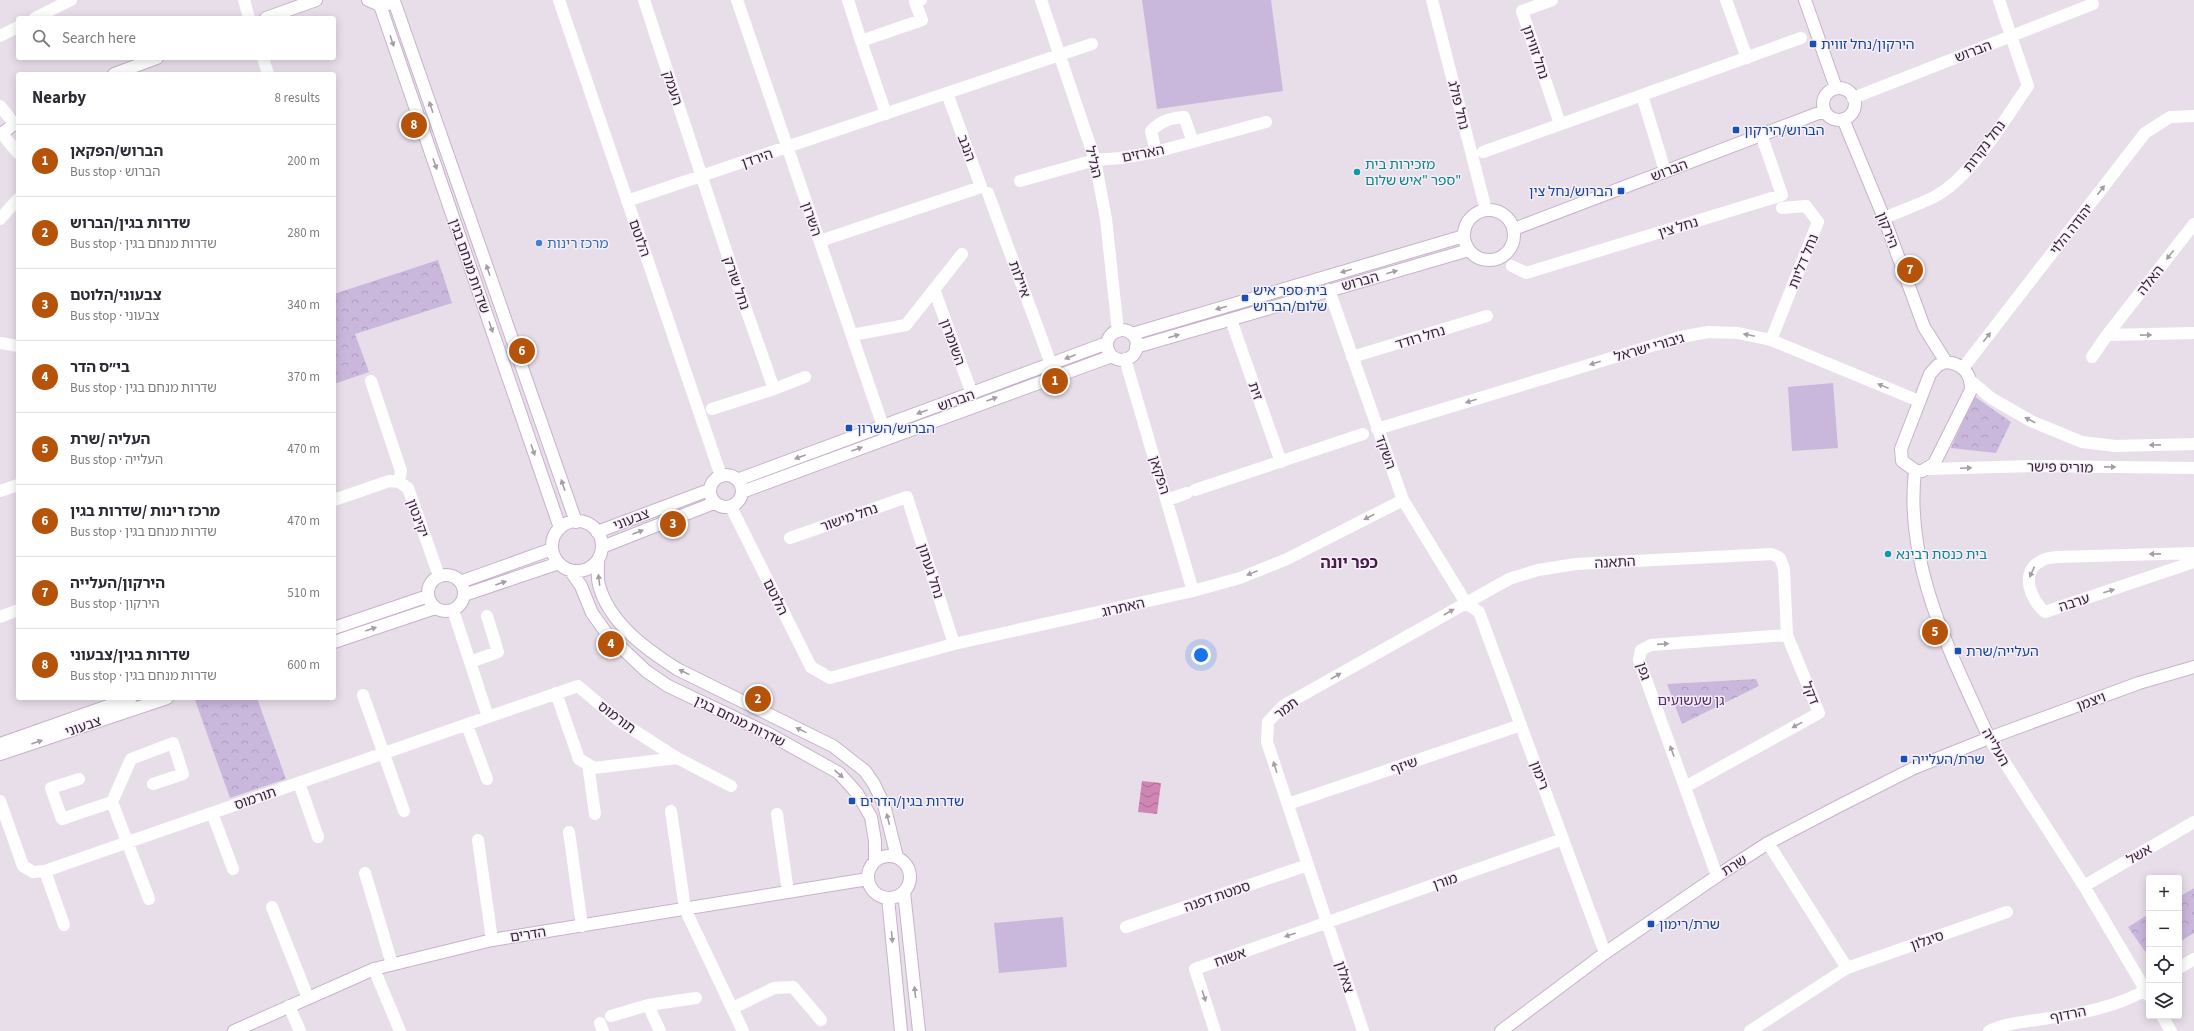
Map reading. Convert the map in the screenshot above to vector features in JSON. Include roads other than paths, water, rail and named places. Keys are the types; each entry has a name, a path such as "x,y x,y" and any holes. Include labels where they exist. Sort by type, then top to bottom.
{"street":[{"path":"39,16 71,0"},
{"path":"244,0 248,16"},
{"path":"272,16 316,0"},
{"name":"הלוטם","path":"559,0 721,476"},
{"name":"העמק","path":"644,0 701,176"},
{"name":"השרון","path":"737,0 885,432"},
{"path":"848,0 886,114"},
{"path":"861,41 922,20 915,2 921,0"},
{"name":"הגליל","path":"1041,0 1095,160 1106,220 1118,331"},
{"name":"נחל פולג","path":"1432,0 1486,210"},
{"name":"נחל זוויתן","path":"1552,0 1522,11 1560,124"},
{"path":"1726,0 1747,58"},
{"path":"1805,0 1836,88"},
{"path":"1999,0 2012,36"},
{"path":"374,2 395,1"},
{"name":"שדרות מנחם בגין","path":"395,1 576,522"},
{"name":"שדרות מנחם בגין","path":"374,2 560,528"},
{"name":"הברוש","path":"1853,98 2093,4"},
{"path":"0,36 16,28"},
{"name":"נחל נקרות","path":"1884,218 1935,196 1955,182 1973,164 2028,86 2012,36"},
{"path":"1483,152 1801,38"},
{"path":"948,93 1092,44"},
{"path":"119,72 152,60"},
{"path":"264,60 267,72"},
{"path":"1836,88 1846,90 1853,98 1855,103 1852,113 1843,119 1832,118 1824,111 1824,97 1827,92 1836,88"},
{"name":"הירדן","path":"627,201 948,93"},
{"name":"הנגב","path":"820,241 981,187 948,93"},
{"path":"1642,95 1665,171"},
{"path":"0,106 16,122 1,134 16,151"},
{"name":"הברוש","path":"1514,229 1824,111"},
{"path":"1156,152 1151,131 1160,122 1173,118 1184,116 1193,142"},
{"name":"יהודה הלוי","path":"1963,368 2145,133 2170,117 2194,116"},
{"name":"הירקון","path":"1843,119 1884,218 1924,327 1946,362"},
{"name":"הארזים","path":"1020,181 1095,160 1121,158 1156,152 1266,122"},
{"name":"נחל צין","path":"1512,266 1526,273 1782,195 1761,134"},
{"name":"נחל שורק","path":"701,176 774,389"},
{"name":"איילות","path":"988,193 1051,364"},
{"path":"0,220 16,201"},
{"name":"נחל דליות","path":"1771,340 1818,222 1806,206 1782,208"},
{"path":"1486,210 1496,211 1506,216 1514,229 1512,246 1500,257 1484,259 1469,250 1464,236 1465,229 1472,216 1486,210"},
{"name":"האלה","path":"2092,357 2107,335 2194,224"},
{"name":"הברוש","path":"1132,334 1464,236"},
{"name":"הברוש","path":"1136,347 1469,250"},
{"path":"852,335 906,325 962,254"},
{"name":"השומרון","path":"934,289 972,394"},
{"name":"השקד","path":"1329,290 1403,500 1466,603"},
{"name":"נחל רודד","path":"1352,357 1487,316"},
{"name":"זית","path":"1231,320 1280,462"},
{"path":"1118,331 1128,331 1132,334 1135,338 1136,347 1132,355 1125,359 1112,356 1107,343 1110,335 1118,331"},
{"name":"גיבורי ישראל","path":"1377,429 1681,337 1708,332 1738,333 1771,340 1919,401"},
{"path":"2107,335 2194,333"},
{"path":"0,343 16,346"},
{"name":"הברוש","path":"742,492 972,394 1107,343"},
{"name":"הברוש","path":"737,480 1112,356"},
{"name":"הפקאן","path":"1125,359 1193,591"},
{"path":"1914,471 1902,461 1901,449 1930,374 1938,366 1946,362 1954,363 1963,368"},
{"name":"מוריס פישר","path":"1963,368 1971,381 1991,398 2031,421 2082,442 2115,446 2194,444"},
{"path":"712,409 774,389 805,377"},
{"path":"372,381 401,472 399,482"},
{"path":"1927,469 1934,464 1968,398 1971,390 1971,381"},
{"path":"1167,500 1363,434"},
{"name":"מוריס פישר","path":"1914,471 1922,472 1927,469 2036,466 2194,468"},
{"name":"העלייה","path":"1914,471 1914,529 1922,573 1934,613 1949,649 1989,738 2084,886 2146,988"},
{"path":"729,475 737,480 742,492 738,502 731,507 719,507 714,503 709,490 713,480 721,476 729,475"},
{"name":"יקינטון","path":"336,499 389,481 399,482 408,488 439,576"},
{"path":"0,491 16,486"},
{"name":"צבעוני","path":"597,532 709,490"},
{"name":"נחל מישור","path":"790,538 908,497"},
{"name":"נחל געתון","path":"908,497 954,644"},
{"name":"האתרוג","path":"830,678 954,644 1193,591 1240,578 1287,559 1403,500"},
{"name":"צבעוני","path":"602,546 714,503"},
{"name":"הלוטם","path":"731,507 811,667 830,678"},
{"path":"576,522 592,526 597,532 602,546 598,560 586,570 570,570 559,563 552,550 555,534 560,528 576,522"},
{"path":"460,582 552,550"},
{"name":"ערבה","path":"2194,553 2057,557 2041,561 2032,568 2028,579 2031,594 2036,605 2045,612 2194,562"},
{"name":"התאנה","path":"1466,603 1509,579 1538,570 1576,564 1772,554"},
{"name":"דקל","path":"1685,787 1819,713 1787,635 1784,569 1780,558 1772,554"},
{"name":"שדרות מנחם בגין","path":"598,560 599,584 607,604 620,623 655,654 677,669 833,746 865,771 874,784 884,805 897,857"},
{"path":"464,595 460,582 450,576 439,576 430,584 428,596 435,608 444,612 453,610 458,606 464,595 559,563"},
{"name":"שדרות מנחם בגין","path":"570,570 581,586 592,613 607,634 646,671 668,686 769,734 839,773 857,793 871,817 875,841 875,861"},
{"path":"336,627 428,596"},
{"name":"רימון","path":"1466,603 1479,612 1605,953"},
{"name":"תמר","path":"1327,922 1267,742 1268,722 1283,706 1466,603"},
{"path":"336,641 435,608"},
{"path":"453,610 488,717"},
{"path":"0,617 16,611"},
{"path":"470,662 498,652 487,616"},
{"name":"גפן","path":"1717,876 1639,660 1641,650 1651,645 1787,635"},
{"name":"ויצמן","path":"1989,738 2139,683 2194,667"},
{"name":"תורמוס","path":"0,800 23,866 33,872 45,871 578,686 618,720 677,758 731,786"},
{"path":"556,693 579,759 594,768 677,758"},
{"path":"363,694 382,754 404,811"},
{"name":"צבעוני","path":"0,744 125,700"},
{"name":"צבעוני","path":"0,754 161,700"},
{"path":"467,725 487,779"},
{"name":"שיזף","path":"1288,804 1521,725"},
{"name":"שרת","path":"1501,1031 1605,953 1768,843 1914,768 1989,738"},
{"path":"149,899 112,802 131,759 173,743 183,774 153,784"},
{"path":"588,764 595,814"},
{"path":"79,779 51,788 62,819 112,802"},
{"path":"299,783 318,837"},
{"path":"671,811 685,909 743,1031"},
{"path":"212,813 233,869"},
{"path":"777,814 788,892"},
{"name":"אשל","path":"2084,886 2194,822"},
{"path":"569,832 582,926"},
{"name":"מורן","path":"1327,922 1563,839"},
{"path":"478,840 492,940"},
{"path":"1768,843 1846,968"},
{"path":"882,857 897,857 906,863 910,875 908,886 904,892 896,897 888,898 875,892 868,879 871,867 875,861 882,857"},
{"name":"סמטת דפנה","path":"1126,927 1308,865"},
{"path":"45,871 64,925"},
{"path":"365,874 392,964"},
{"name":"הדרים","path":"234,1031 374,969 492,940 868,879"},
{"path":"904,892 919,1031"},
{"path":"888,898 901,1031"},
{"path":"272,907 308,998"},
{"name":"סיגלון","path":"1750,1031 1846,968 2007,912"},
{"name":"אשוח","path":"1215,1031 1195,969 1327,922"},
{"name":"צאלון","path":"1327,922 1363,1031"},
{"path":"2182,966 2194,959"},
{"path":"374,969 400,1031"},
{"path":"732,1008 774,988 793,987 821,1020"},
{"name":"הרדוף","path":"1989,1031 1999,1026 2066,1016 2107,1006 2146,992"},
{"path":"611,1016 648,1005 696,998"},
{"path":"648,1005 660,1031"},
{"path":"289,1006 300,1031"},
{"path":"2164,1019 2171,1031"}],"water":[{"path":"1142,781 1161,783 1157,814 1138,812"}],"place":[{"name":"הירקון/נחל זווית","path":"1813,44"},
{"name":"שדרות בגין/צבעוני","path":"414,125"},
{"name":"הברוש/הירקון","path":"1736,130"},
{"name":"מזכירות בית ספר \"איש שלום\"","path":"1357,172"},
{"name":"הברוש/נחל צין","path":"1621,191"},
{"name":"מרכז רינות","path":"539,243"},
{"name":"הירקון/העלייה","path":"1910,270"},
{"name":"בית ספר איש שלום/הברוש","path":"1245,298"},
{"name":"מרכז רינות /שדרות בגין","path":"522,351"},
{"name":"הברוש/הפקאן","path":"1055,381"},
{"name":"הברוש/השרון","path":"849,428"},
{"name":"צבעוני/הלוטם","path":"673,524"},
{"name":"בית כנסת רבינא","path":"1888,554"},
{"name":"העליה /שרת","path":"1935,632"},
{"name":"בי״ס הדר","path":"611,644"},
{"name":"העלייה/שרת","path":"1958,651"},
{"name":"שדרות בגין/הברוש","path":"758,699"},
{"name":"שרת/העלייה","path":"1904,759"},
{"name":"שדרות בגין/הדרים","path":"852,801"},
{"name":"שרת/רימון","path":"1651,924"}],"district":[{"name":"כפר יונה","path":"1349,562"}],"park label":[{"name":"גן שעשועים","path":"1691,700"}]}
